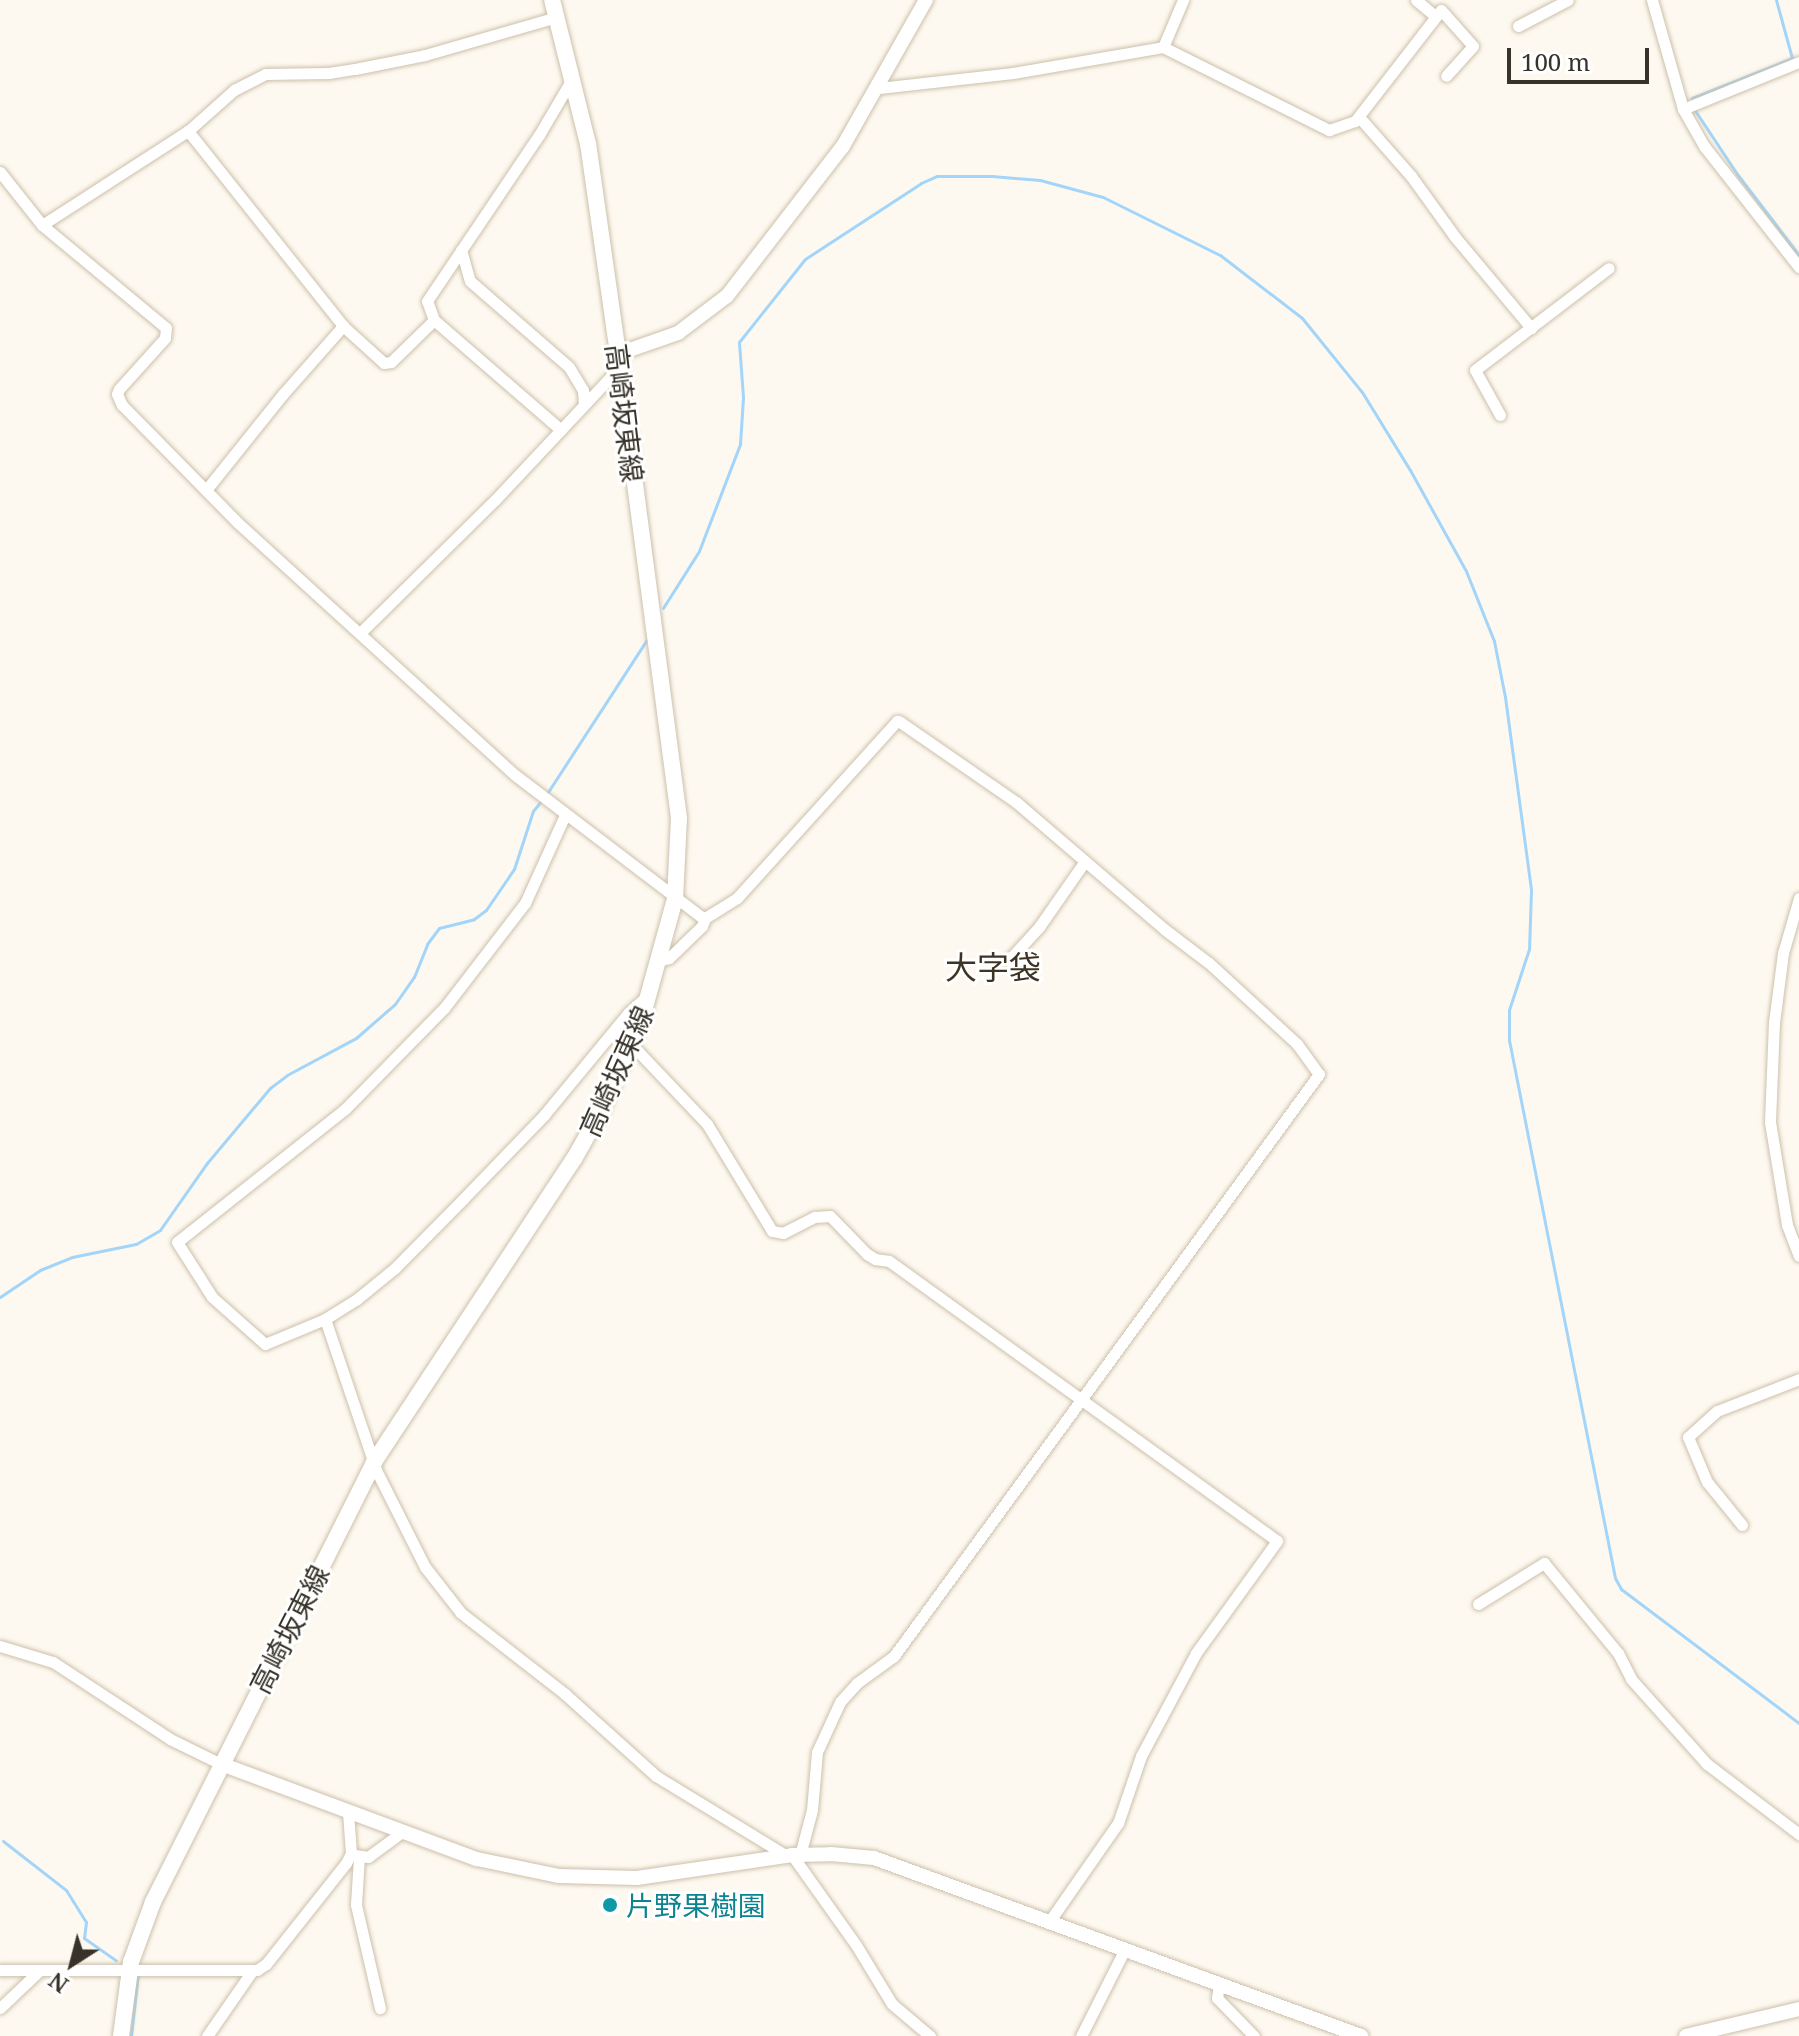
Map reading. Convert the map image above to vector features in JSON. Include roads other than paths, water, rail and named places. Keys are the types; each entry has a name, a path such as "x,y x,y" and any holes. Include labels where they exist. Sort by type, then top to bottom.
{"main road":[{"name":"高崎坂東線","path":"121,2036 129,1971 153,1902 374,1462 574,1159 632,1045 661,960 675,899 680,845 678,803 619,361 588,144 552,0"}],"street":[{"path":"361,632 561,430 619,361 678,333 717,306 828,167 879,88 926,0"},
{"path":"1163,47 1183,0"},
{"path":"1416,0 1435,16"},
{"path":"1518,26 1568,0"},
{"path":"1652,0 1683,109 1704,146 1799,267"},
{"path":"879,88 1013,73 1163,47 1282,104 1322,129 1347,126 1359,117 1441,10 1473,46 1446,76"},
{"path":"42,225 188,131 234,90 265,74 329,73 411,58 557,17"},
{"path":"1683,109 1799,62"},
{"path":"561,430 434,320 427,307 429,295 539,135 572,79"},
{"path":"1359,117 1531,328"},
{"path":"188,131 343,326 387,364 434,320"},
{"path":"0,172 42,225 166,328 165,338 117,394 122,405 206,490 515,775 675,899 705,918"},
{"path":"461,250 470,281 569,367 583,390 584,404"},
{"path":"1500,415 1475,370 1609,268"},
{"path":"206,490 283,394 343,326"},
{"path":"661,960 669,958 702,926 705,918 737,898 897,721 1016,802 1209,963 1297,1044 1319,1074 894,1656 857,1683 840,1702 817,1752 812,1810 793,1855"},
{"path":"565,815 525,903 444,1008 345,1109 177,1242 212,1297 265,1344 325,1319 357,1299 395,1268 544,1115 628,1013 651,993"},
{"path":"1009,960 1039,927 1085,861"},
{"path":"1799,898 1783,953 1770,1122 1787,1225 1799,1256"},
{"path":"632,1045 707,1124 772,1231 783,1233 815,1217 830,1216 867,1254 889,1261 1277,1541 1196,1653 1141,1756 1118,1823 1049,1922"},
{"path":"325,1319 374,1462 425,1567 461,1613 565,1694 656,1776 793,1855 856,1945 892,2004 930,2036"},
{"path":"1742,1525 1707,1482 1688,1437 1717,1411 1799,1379"},
{"path":"1478,1604 1544,1563 1618,1653 1631,1679 1707,1764 1799,1834"},
{"path":"0,1646 53,1662 170,1739 221,1764 503,1866 591,1879 637,1878 793,1855 874,1858 1361,2036"},
{"path":"348,1812 355,1855 356,1905 380,2008"},
{"path":"355,1855 368,1857 402,1832"},
{"path":"0,1970 252,1971 266,1964 355,1855"},
{"path":"1081,2036 1124,1951"},
{"path":"0,2008 39,1971"},
{"path":"207,2036 252,1971"},
{"path":"1219,1984 1219,2002 1254,2036"},
{"path":"1686,2036 1799,2009"}],"waterway":[{"path":"1693,102 1692,98 1792,58 1776,0"},
{"path":"1694,109 1737,174 1799,255"},
{"path":"663,608 699,551 740,444 743,397 739,342 805,259 921,183 937,176 992,176 1040,180 1103,197 1220,255 1302,318 1362,392 1410,470 1466,571 1494,641 1505,697 1531,890 1529,949 1509,1010 1509,1040 1615,1578 1621,1589 1799,1723"},
{"path":"546,795 646,641"},
{"path":"0,1297 40,1270 72,1257 136,1244 160,1230 207,1163 270,1088 287,1075 356,1038 395,1004 414,977 427,944 439,928 474,919 486,910 514,869 533,811 541,801"},
{"path":"3,1841 66,1890 86,1922 84,1938 116,1960"},
{"path":"131,2036 138,1974"}],"place":[{"name":"片野果樹園","path":"610,1905"}],"district":[{"name":"大字袋","path":"993,967"}]}
